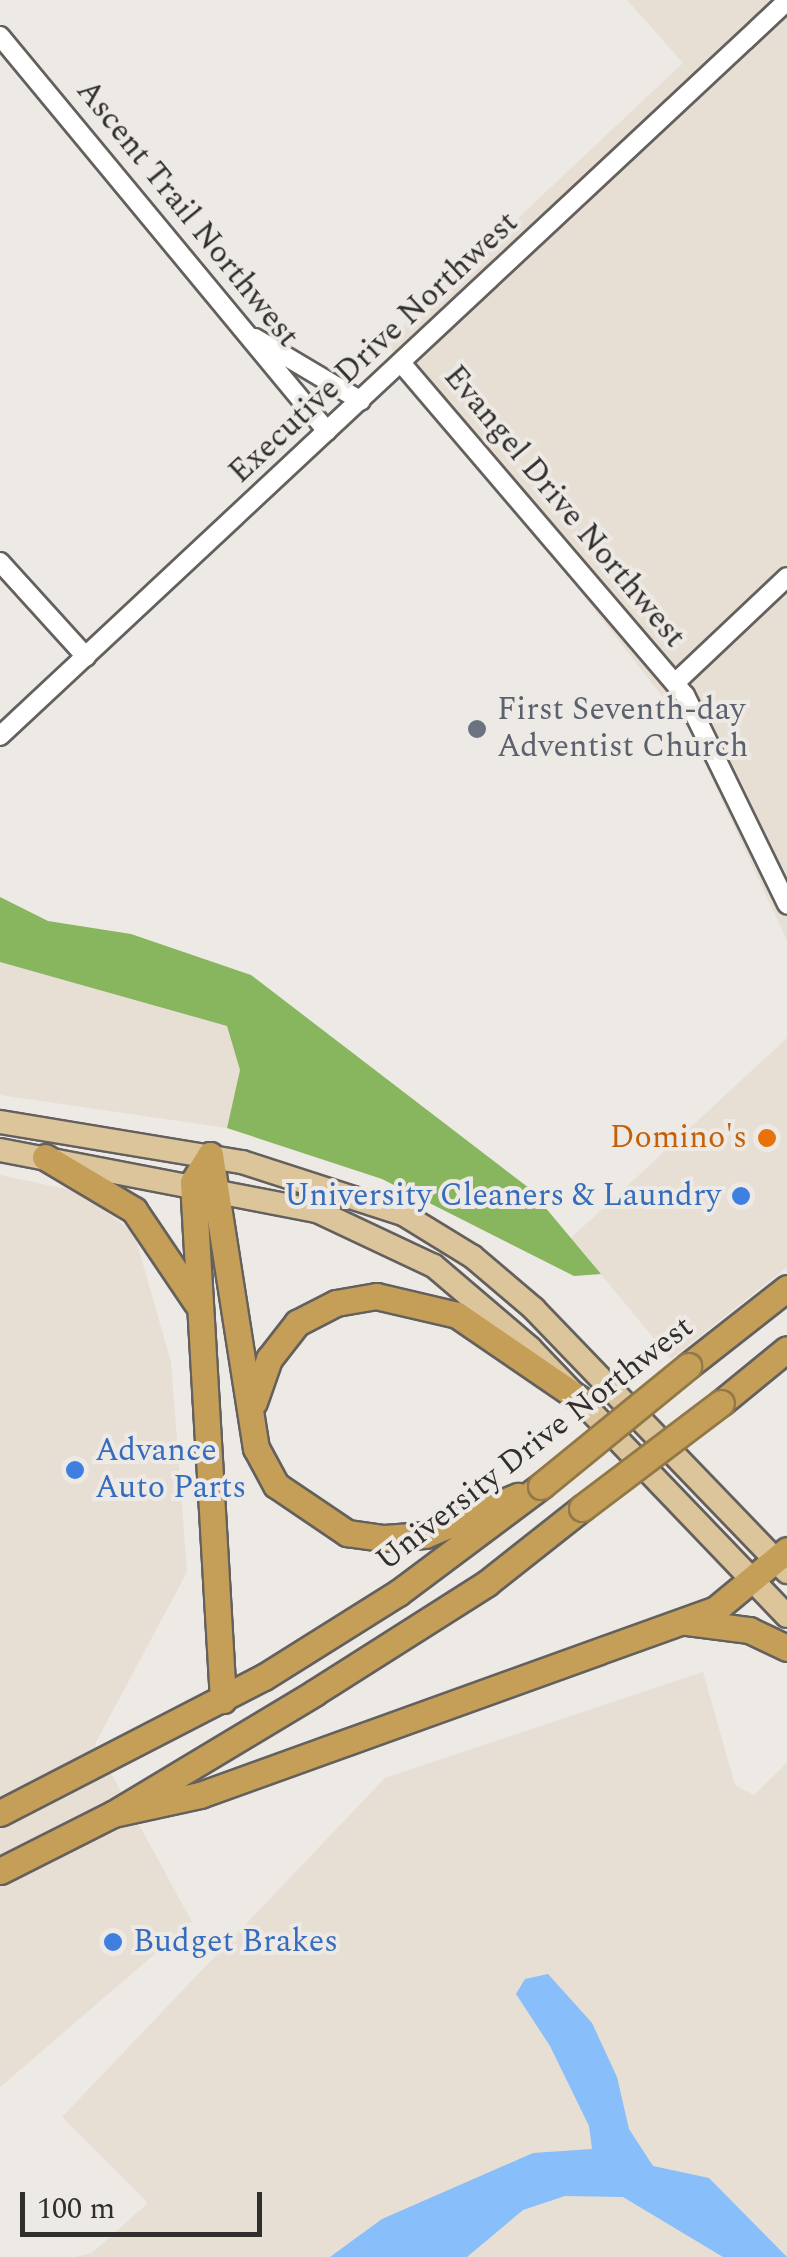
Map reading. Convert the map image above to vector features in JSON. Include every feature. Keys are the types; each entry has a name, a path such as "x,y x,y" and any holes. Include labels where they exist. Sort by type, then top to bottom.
{"highway":[{"path":"210,1155 193,1182 198,1304 220,1554 223,1700"},
{"path":"210,1155 220,1189 256,1448 276,1485 347,1534 426,1535 541,1486"},
{"path":"45,1157 134,1210 198,1304"},
{"name":"University Drive Northwest","path":"0,1812 223,1700 398,1593 541,1486 787,1288"},
{"path":"252,1407 269,1359 297,1322 336,1303 376,1296 456,1316 581,1400"},
{"path":"0,1871 113,1814 487,1583 787,1350"},
{"path":"113,1814 200,1794 716,1610 751,1579 782,1560"},
{"path":"682,1622 749,1630 787,1648"}],"main road":[{"path":"0,1122 210,1155 317,1182 403,1214 472,1258 534,1309 782,1560"},
{"path":"0,1150 193,1182 316,1211 434,1266 480,1300 581,1400 787,1616"}],"street":[{"name":"Executive Drive Northwest","path":"0,736 787,1"},
{"name":"Ascent Trail Northwest","path":"0,36 327,431"},
{"path":"245,333 361,401"},
{"name":"Evangel Drive Northwest","path":"402,364 675,683 710,736 787,904"},
{"path":"0,562 86,657"},
{"path":"675,683 787,577"}],"shaded area":[{"path":"627,0 787,0 787,940 690,732 386,342 683,63"},
{"path":"0,962 227,1026 240,1070 227,1128 0,1095"},
{"path":"787,1038 787,1267 671,1359 571,1238"},
{"path":"0,1175 80,1192 134,1233 171,1362 187,1572 95,1744 192,1922 0,2087"},
{"path":"703,1672 735,1785 754,1795 787,1763 787,2257 75,2257 92,2253 148,2203 62,2117 385,1778"}],"green space":[{"path":"0,897 48,921 131,934 251,975 529,1188 601,1274 574,1276 382,1179 227,1128 240,1070 227,1026 0,962"}],"water":[{"path":"548,1974 592,2023 617,2077 629,2129 653,2166 709,2178 787,2257 723,2257 623,2197 565,2196 523,2210 467,2257 330,2257 382,2219 533,2153 592,2149 589,2126 550,2046 516,1994 525,1979"}],"place":[{"name":"First Seventh-day Adventist Church","path":"477,729"},
{"name":"Domino's","path":"767,1138"},
{"name":"University Cleaners & Laundry","path":"741,1196"},
{"name":"Advance Auto Parts","path":"75,1470"},
{"name":"Budget Brakes","path":"113,1942"}]}
